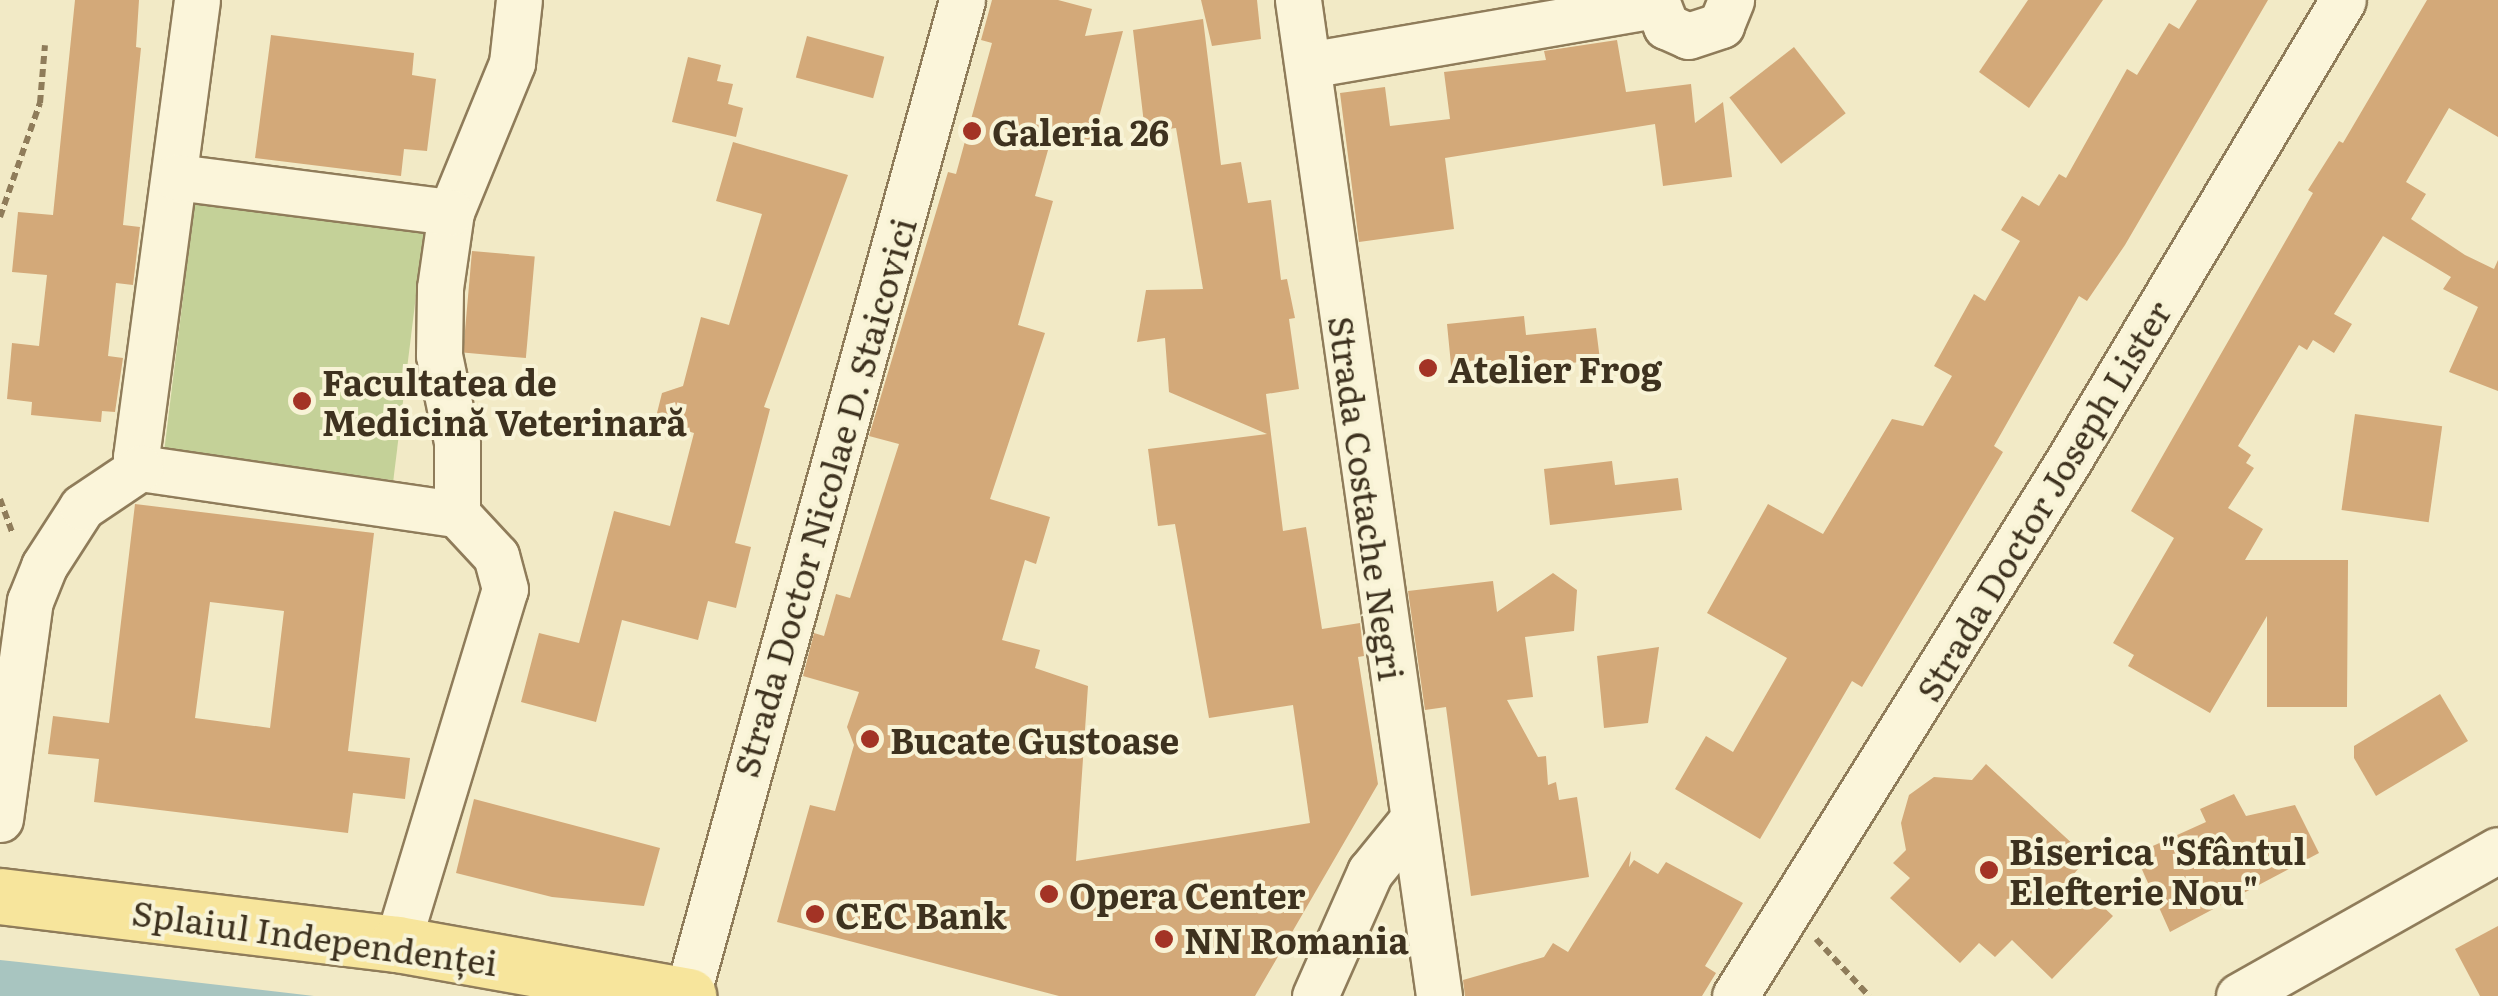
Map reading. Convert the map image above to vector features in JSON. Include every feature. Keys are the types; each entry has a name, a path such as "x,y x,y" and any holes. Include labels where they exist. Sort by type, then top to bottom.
{"main road":[{"name":"Splaiul Independenței","path":"0,896 396,944 688,996"}],"street":[{"path":"140,468 136,457 197,0"},
{"path":"456,514 457,442 439,355 451,212 512,63 520,0"},
{"name":"Strada Doctor Nicolae D. Staicovici","path":"688,996 962,0"},
{"name":"Strada Costache Negri","path":"1298,0 1439,996"},
{"path":"1308,65 1656,3 1666,26 1700,36 1720,25 1731,0"},
{"name":"Strada Doctor Joseph Lister","path":"1735,996 2343,0"},
{"path":"176,177 451,212"},
{"path":"0,819 30,601 66,526 100,490 140,468 456,514 496,556 505,589 396,944"},
{"path":"1315,996 1370,872 1413,819"},
{"path":"2240,996 2498,850"}],"path":[{"path":"0,217 40,103 44,45"},
{"path":"1789,911 1865,995"}],"green space":[{"path":"195,200 424,228 393,480 164,452"}],"water":[{"path":"0,960 19,962 314,996 0,996"}],"building":[{"path":"75,0 139,0 136,47 141,48 123,225 140,227 133,285 116,283 108,356 123,358 115,412 102,411 101,422 31,415 32,402 7,399 12,343 39,346 47,275 12,272 18,212 53,215"},
{"path":"992,0 1058,0 1092,9 1085,36 1123,31 1091,146 1052,136 1035,196 1053,201 1018,325 1045,333 990,499 1050,517 1036,564 1025,560 1002,640 1040,650 1035,668 1088,686 1076,861 1310,823 1293,705 1209,718 1175,524 1158,526 1148,449 1267,434 1169,392 1165,338 1137,342 1146,290 1203,289 1176,128 1145,132 1133,30 1203,19 1221,165 1241,162 1248,203 1271,200 1281,280 1287,279 1295,318 1289,319 1299,389 1266,394 1283,531 1306,527 1322,629 1360,623 1364,656 1358,657 1378,784 1255,996 1059,996 777,922 810,805 835,811 854,745 847,727 859,692 803,676 814,633 824,636 836,594 850,598 899,444 869,436 948,172 956,174 992,43 981,40"},
{"path":"1201,0 1257,0 1261,39 1212,46"},
{"path":"2028,0 2103,0 2029,108 1979,72"},
{"path":"2197,0 2268,0 2125,245 2087,301 2079,296 1994,446 2003,452 1862,687 1852,681 1760,839 1675,789 1706,736 1733,752 1787,658 1707,613 1768,504 1823,534 1892,419 1923,426 1952,376 1934,366 1974,294 1985,301 2020,241 2001,230 2022,196 2039,206 2059,174 2066,178 2127,69 2137,75 2169,23 2179,29"},
{"path":"2427,0 2498,0 2498,137 2449,108 2406,182 2426,194 2411,219 2494,269 2498,260 2498,391 2449,372 2478,307 2443,289 2451,277 2383,236 2334,314 2352,324 2334,353 2313,340 2307,350 2299,345 2238,446 2251,455 2246,463 2254,468 2228,508 2263,529 2245,560 2348,560 2347,707 2267,707 2267,616 2210,713 2128,666 2134,655 2113,643 2174,538 2131,511 2313,193 2308,190 2339,141 2343,143"},
{"path":"271,35 414,53 412,75 436,79 427,151 404,149 401,176 255,158"},
{"path":"807,36 884,57 873,98 796,78"},
{"path":"1617,40 1626,92 1691,84 1695,123 1723,102 1732,177 1663,186 1655,124 1445,158 1454,229 1359,242 1340,93 1385,87 1390,126 1450,119 1444,72 1546,60 1544,51"},
{"path":"1794,47 1846,113 1781,164 1729,97"},
{"path":"688,57 721,65 717,81 733,84 728,104 743,108 736,137 672,122"},
{"path":"733,142 848,175 764,407 770,409 735,543 751,547 736,608 708,601 698,640 622,620 596,722 521,702 539,633 579,643 614,511 670,526 694,433 655,421 662,393 683,386 701,317 729,325 762,214 716,201"},
{"path":"472,251 535,256 526,358 463,353"},
{"path":"1524,316 1526,335 1596,328 1600,360 1452,375 1447,324"},
{"path":"2355,414 2442,426 2429,522 2342,510"},
{"path":"1612,461 1615,485 1678,478 1682,510 1550,525 1544,469"},
{"name":"Facultatea de Medicină Veterinară","path":"135,504 374,533 348,751 410,758 405,799 353,793 348,833 94,802 99,759 48,754 53,716 109,723","holes":["210,602 284,611 270,728 195,718"]},
{"path":"1553,573 1577,590 1574,631 1525,637 1533,697 1507,700 1538,757 1546,756 1548,785 1556,782 1559,800 1577,797 1589,877 1471,896 1446,707 1425,710 1408,591 1493,581 1497,612"},
{"path":"1659,647 1648,723 1604,728 1597,656"},
{"path":"2440,694 2468,741 2376,796 2354,758 2354,746"},
{"name":"Biserica \"Sfântul Elefterie Nou\"","path":"1986,764 2088,858 2071,877 2113,916 2052,979 2012,940 1995,957 1979,943 1960,963 1890,898 1910,878 1893,863 1906,850 1901,823 1909,795 1934,777 1972,780"},
{"path":"2234,794 2246,816 2295,805 2319,853 2170,932 2135,854 2206,822 2200,809"},
{"path":"474,799 660,848 644,906 552,897 456,873"},
{"path":"1631,851 1629,867 1634,860 1658,874 1666,862 1743,903 1705,966 1716,973 1702,996 1465,996 1463,980 1544,957 1553,943 1568,952"},
{"path":"2498,926 2498,996 2480,996 2455,949"}],"place":[{"name":"Galeria 26","path":"972,131"},
{"name":"Atelier Frog","path":"1428,368"},
{"name":"Facultatea de Medicină Veterinară","path":"302,401"},
{"name":"Bucate Gustoase","path":"870,739"},
{"name":"Biserica \"Sfântul Elefterie Nou\"","path":"1989,870"},
{"name":"Opera Center","path":"1049,894"},
{"name":"CEC Bank","path":"815,914"},
{"name":"NN Romania","path":"1164,939"}]}
